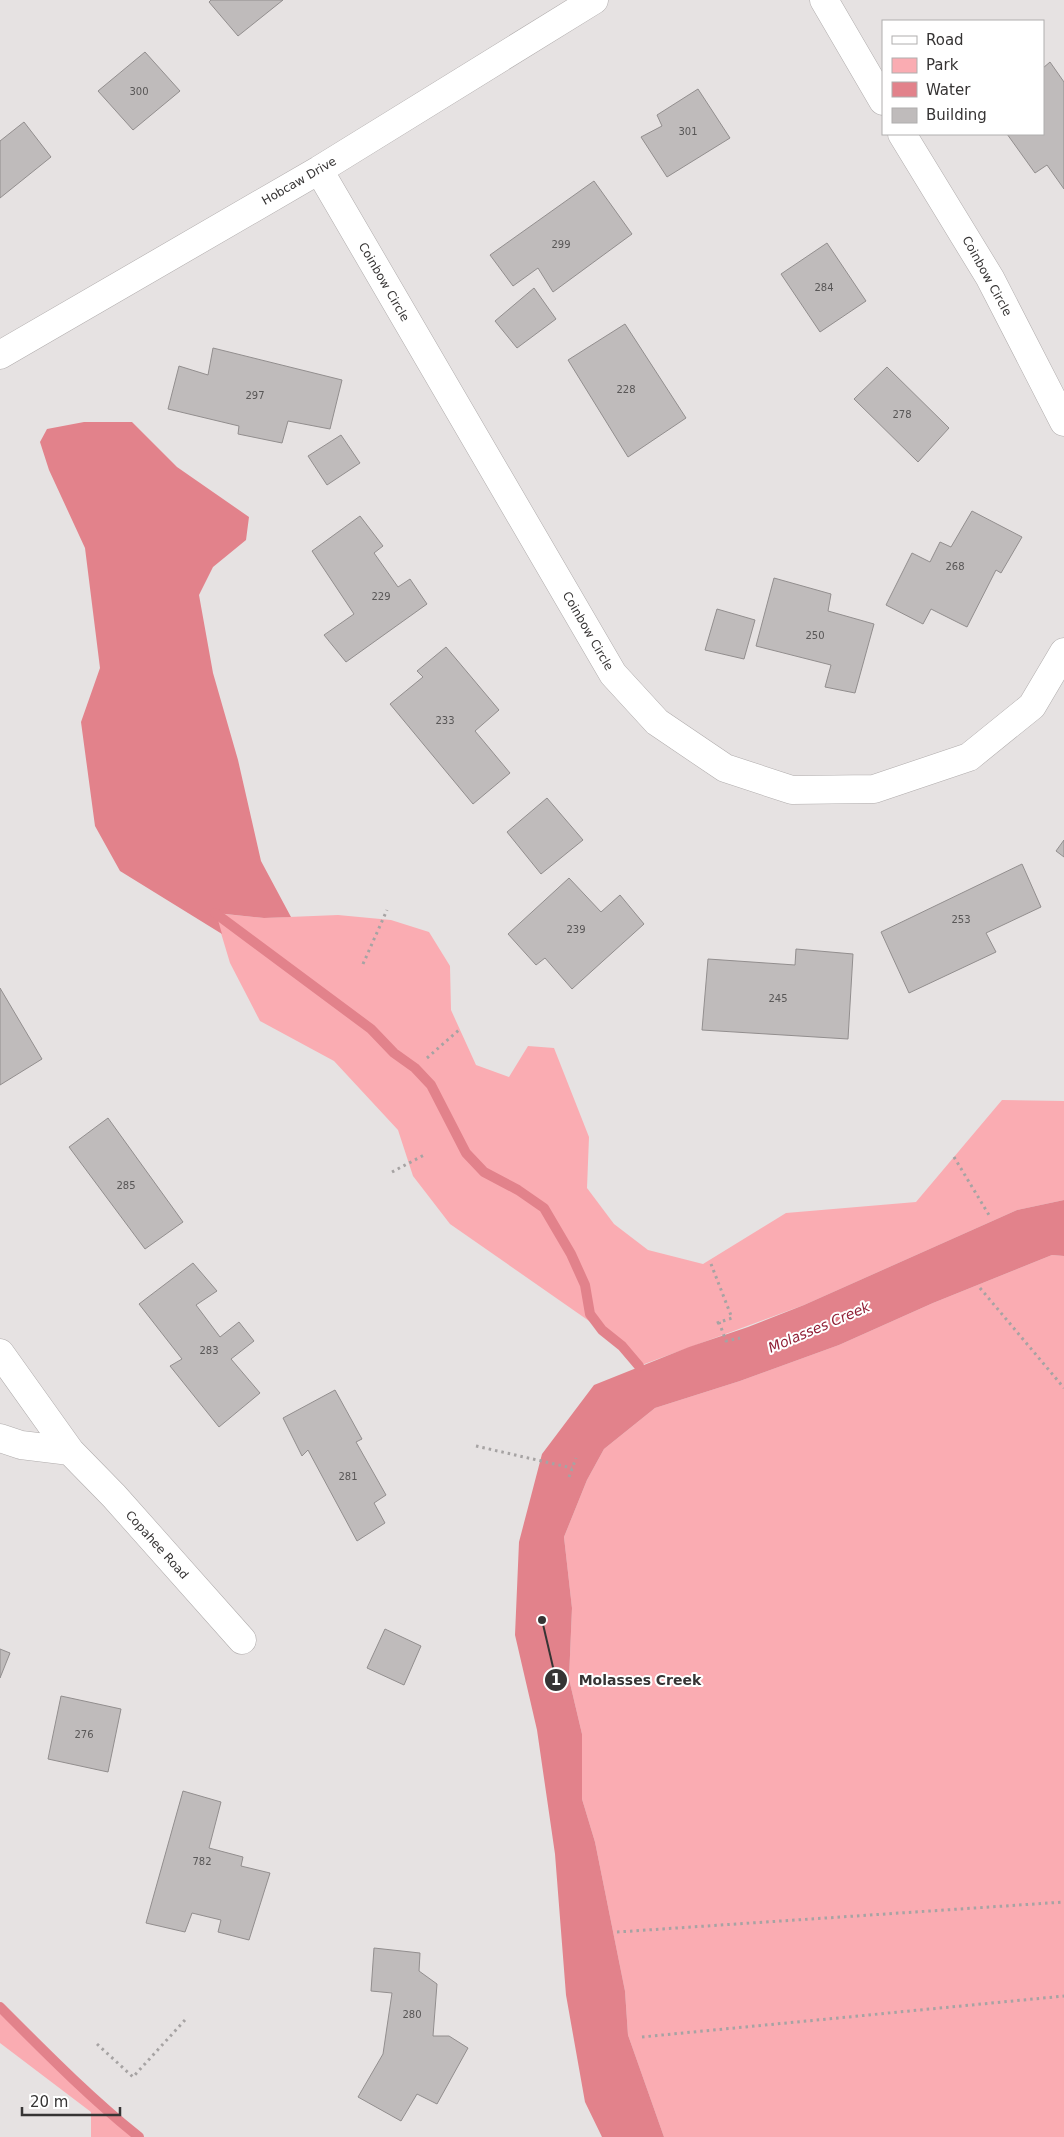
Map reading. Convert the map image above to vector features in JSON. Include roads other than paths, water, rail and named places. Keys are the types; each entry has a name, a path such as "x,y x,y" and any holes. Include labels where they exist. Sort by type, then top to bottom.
{"street":[{"name":"Hobcaw Drive","path":"0,355 319,170 594,0"},
{"path":"824,0 882,98"},
{"name":"Coinbow Circle","path":"903,135 990,278 1064,422"},
{"name":"Coinbow Circle","path":"319,170 613,674 657,722 725,768 792,790 874,789 970,757 1032,706 1064,652"},
{"name":"Copahee Road","path":"0,1353 70,1451 139,1524 242,1640"},
{"path":"0,1438 21,1445 70,1451"}],"water":[{"path":"84,422 132,422 177,467 249,517 246,540 213,567 199,595 213,673 238,760 261,861 291,917 264,918 216,913 222,934 120,871 95,826 81,722 100,668 85,548 49,470 40,442 47,429"},
{"path":"1064,1200 1064,1256 1052,1255 933,1303 839,1345 740,1381 655,1408 604,1449 587,1480 564,1537 572,1608 569,1679 582,1734 582,1799 595,1842 625,1991 628,2035 664,2137 602,2137 585,2102 566,1995 555,1854 537,1730 515,1635 519,1542 542,1454 594,1385 689,1347 804,1305 1017,1210"}],"waterway":[{"path":"215,913 371,1029 394,1053 415,1068 431,1085 466,1153 484,1172 518,1190 544,1208 571,1254 585,1285 590,1314 602,1330 622,1346 639,1366"},
{"path":"0,2007 85,2090 139,2137"}],"place":[{"name":"Molasses Creek","path":"542,1620"}]}
